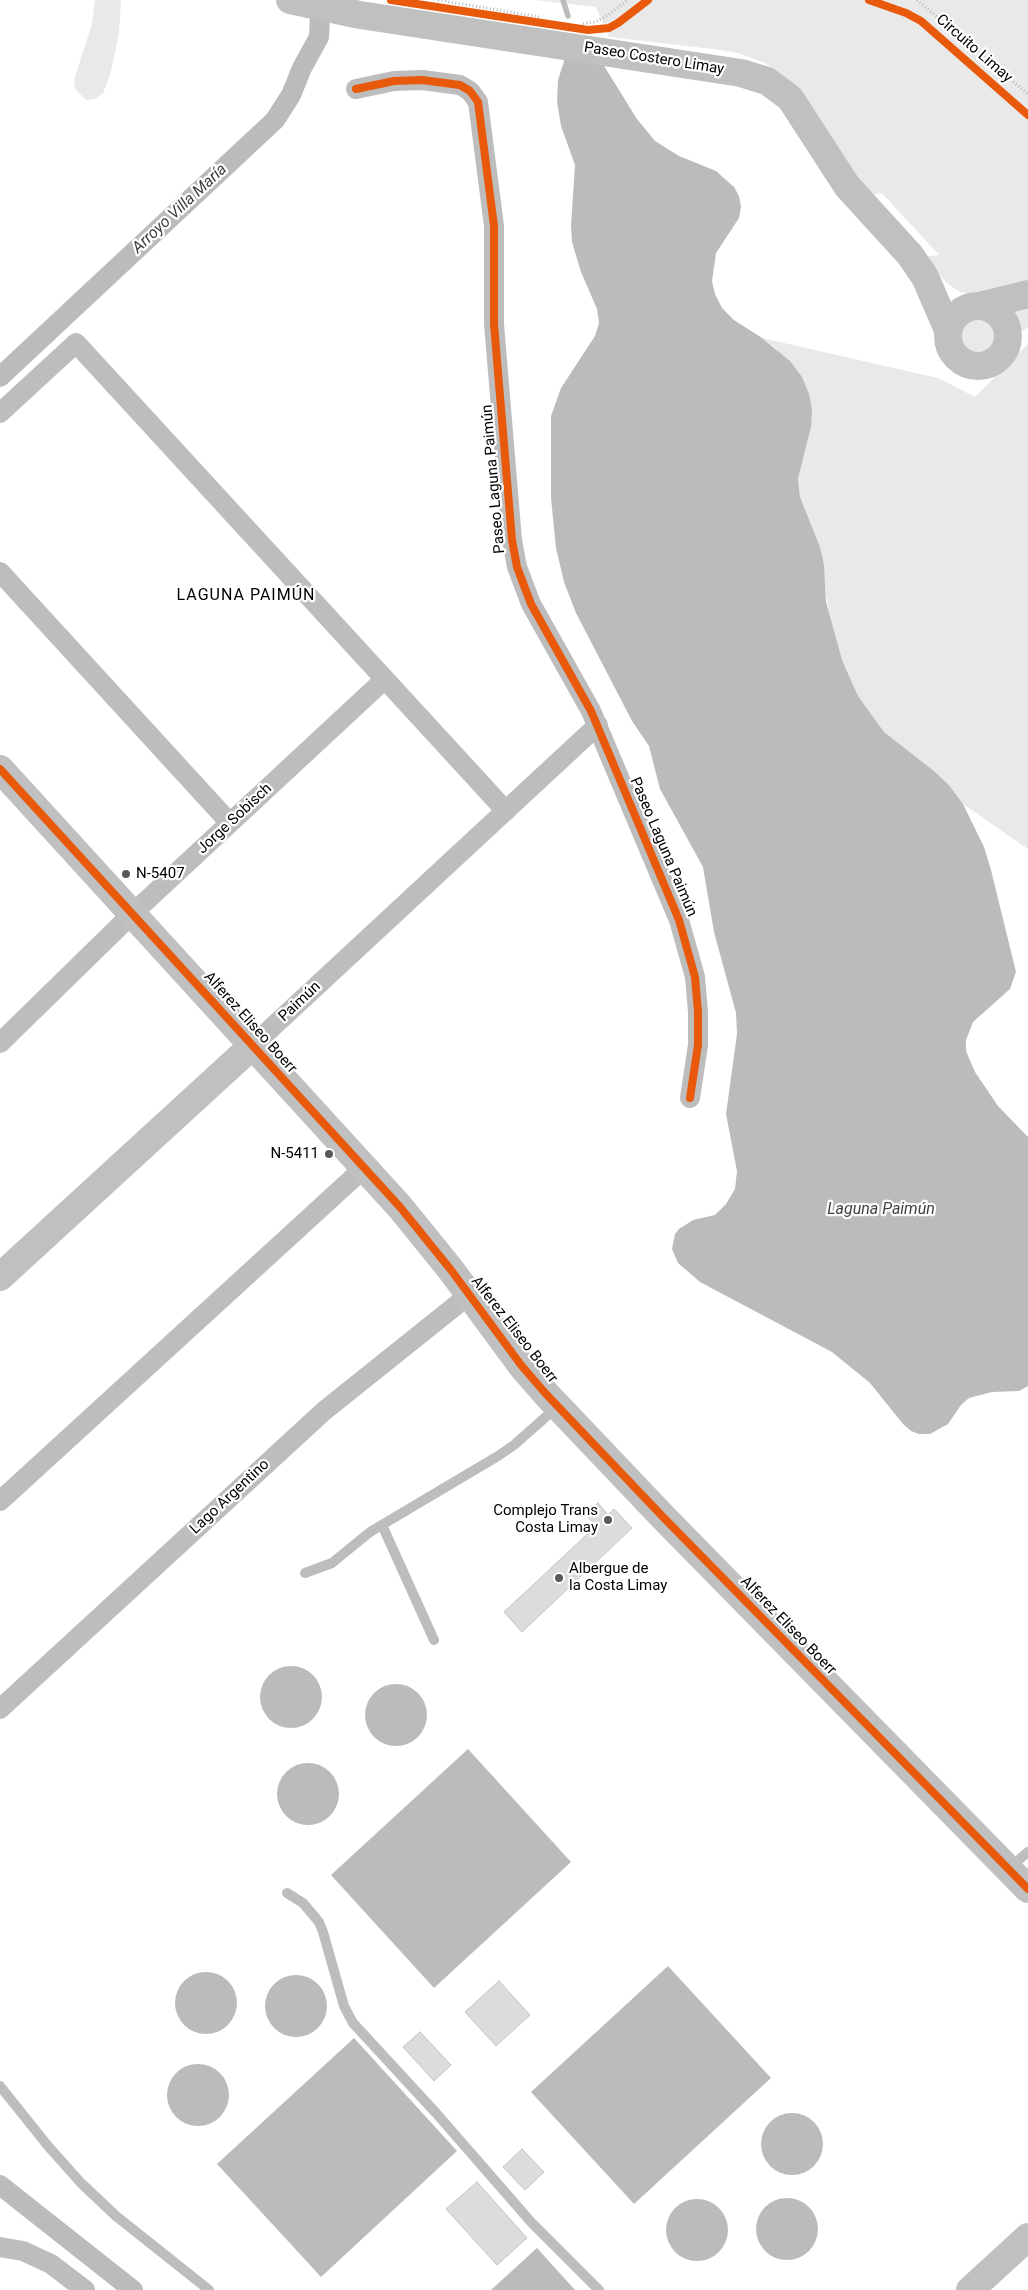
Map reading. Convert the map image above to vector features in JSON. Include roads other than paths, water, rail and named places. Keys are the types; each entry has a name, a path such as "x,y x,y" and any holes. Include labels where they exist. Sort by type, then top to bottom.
{"street":[{"name":"Paseo Costero Limay","path":"290,0 366,16 741,72 768,81 779,88 794,103 847,186 900,243 924,277 936,289 975,306 992,308 1000,314 1008,331 1008,341 999,358"},
{"name":"Paseo Laguna Paimún","path":"356,89 394,81 422,80 460,85 470,91 478,102 494,226 494,324 512,540 517,567 531,604 584,697 598,726 679,920 691,959 697,994 698,1028 690,1098"},
{"name":"Paseo Costero Limay","path":"924,277 948,330 951,349 964,362 982,366 999,358 1028,334"},
{"path":"948,330 955,315 975,306 1028,294"},
{"path":"0,413 76,343 506,810"},
{"path":"0,572 230,823"},
{"name":"Jorge Sobisch","path":"2,1037 385,679"},
{"name":"Paimún","path":"0,1276 598,726"},
{"name":"Alferez Eliseo Boerr","path":"0,769 416,1226 521,1365 558,1406 663,1517 1018,1860 1028,1889"},
{"path":"0,1501 364,1168"},
{"name":"Lago Argentino","path":"0,1709 324,1410 469,1295"},
{"path":"970,2290 1028,2237"},
{"path":"0,2248 23,2251 51,2264 85,2290"}],"lane":[{"path":"305,1573 332,1563 359,1540 382,1525 514,1445 558,1406"},
{"path":"382,1525 434,1640"},
{"path":"287,1893 303,1903 318,1922 323,1932 344,2006 353,2023 531,2222 599,2290"},
{"path":"0,2086 42,2139 81,2183 116,2216 209,2290"}],"water":[{"name":"Laguna Paimún","path":"566,55 601,61 637,119 655,141 679,156 716,171 734,187 739,196 741,207 739,218 716,253 712,281 715,294 722,308 734,320 762,338 790,361 802,377 809,394 812,410 811,427 798,479 800,497 820,547 824,565 826,602 842,660 858,696 884,732 934,771 949,785 963,804 984,847 991,870 1016,972 1010,989 973,1022 966,1040 966,1051 975,1072 998,1106 1028,1137 1028,1386 1019,1391 992,1392 969,1398 961,1405 948,1424 930,1434 919,1434 911,1431 903,1424 870,1383 832,1352 700,1282 678,1263 672,1249 675,1234 679,1229 693,1220 715,1215 726,1204 735,1189 737,1171 726,1114 737,1034 736,1013 714,932 703,867 660,789 649,746 632,721 576,613 564,582 556,548 551,498 551,416 561,388 595,336 599,323 597,309 581,272 572,242 571,226 575,165 561,126 557,101 558,80"},
{"path":"291,1666 303,1669 313,1675 319,1685 322,1697 319,1709 313,1719 303,1725 291,1728 279,1725 269,1719 263,1709 260,1697 263,1685 269,1675 279,1669"},
{"path":"396,1684 408,1687 418,1693 424,1703 427,1715 424,1727 418,1737 408,1743 396,1746 384,1743 374,1737 368,1727 365,1715 368,1703 374,1693 384,1687"},
{"path":"468,1749 571,1862 434,1988 331,1875"},
{"path":"308,1763 320,1766 330,1772 336,1782 339,1794 336,1806 330,1816 320,1822 308,1825 296,1822 286,1816 280,1806 277,1794 280,1782 286,1772 296,1766"},
{"path":"668,1966 771,2078 634,2204 531,2092"},
{"path":"206,1972 218,1975 228,1981 234,1991 237,2003 234,2015 228,2025 218,2031 206,2034 194,2031 184,2025 178,2015 175,2003 178,1991 184,1981 194,1975"},
{"path":"296,1975 308,1978 318,1984 324,1994 327,2006 324,2018 318,2028 308,2034 296,2037 284,2034 274,2028 268,2018 265,2006 268,1994 274,1984 284,1978"},
{"path":"354,2038 457,2151 321,2277 217,2164"},
{"path":"198,2064 210,2067 220,2073 226,2083 229,2095 226,2107 220,2117 210,2123 198,2126 186,2123 176,2117 170,2107 167,2095 170,2083 176,2073 186,2067"},
{"path":"792,2113 804,2116 814,2122 820,2132 823,2144 820,2156 814,2166 804,2172 792,2175 780,2172 770,2166 764,2156 761,2144 764,2132 770,2122 780,2116"},
{"path":"787,2198 799,2201 809,2207 815,2217 818,2229 815,2241 809,2251 799,2257 787,2260 775,2257 765,2251 759,2241 756,2229 759,2217 765,2207 775,2201"},
{"path":"697,2199 709,2202 719,2208 725,2218 728,2230 725,2242 719,2252 709,2258 697,2261 685,2258 675,2252 669,2242 666,2230 669,2218 675,2208 685,2202"},
{"path":"537,2248 575,2290 491,2290"}],"waterway":[{"path":"563,0 568,16"},
{"name":"Arroyo Villa María","path":"0,377 275,120 291,95 302,68 319,37 320,15"},
{"name":"Arroyo Villa María","path":"0,2185 133,2290"}],"place":[{"name":"N-5407","path":"126,874"},
{"name":"N-5411","path":"329,1154"},
{"name":"Complejo Trans Costa Limay","path":"608,1520"},
{"name":"Albergue de la Costa Limay","path":"559,1578"}],"district":[{"name":"LAGUNA PAIMÚN","path":"246,596"}]}
